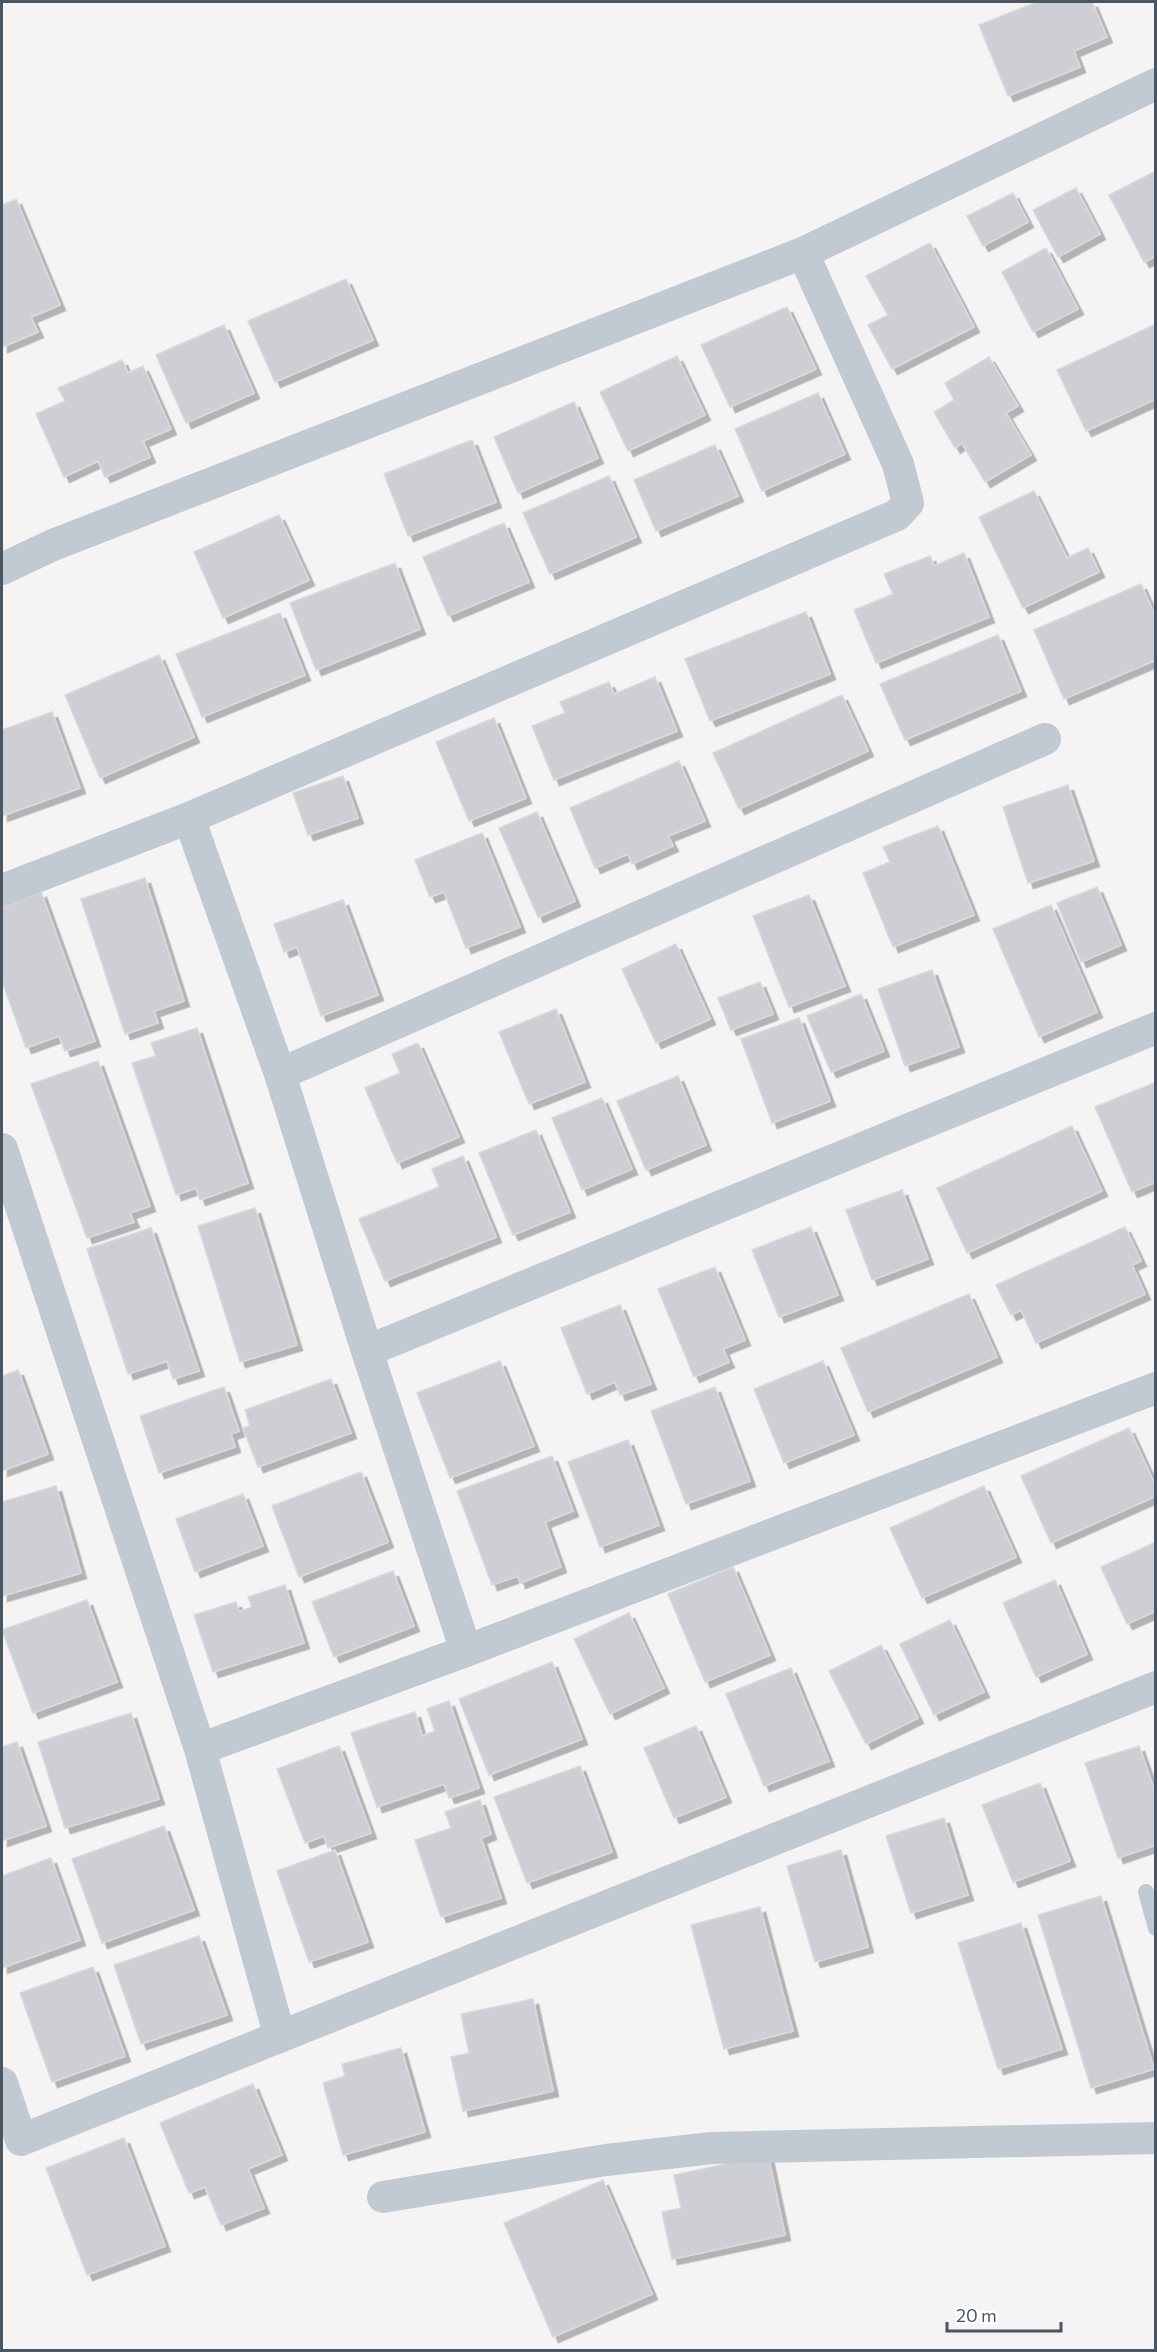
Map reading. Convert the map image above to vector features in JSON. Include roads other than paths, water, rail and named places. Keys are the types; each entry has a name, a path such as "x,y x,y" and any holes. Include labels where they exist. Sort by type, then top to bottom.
{"street":[{"path":"2,568 64,541 803,253 1155,84"},
{"path":"2,890 189,818 897,515 908,503 898,464 803,253"},
{"path":"280,1074 1045,739"},
{"path":"189,818 280,1074 367,1351 466,1651"},
{"path":"367,1351 1155,1028"},
{"path":"2,1149 200,1749 280,2037"},
{"path":"200,1749 466,1651 1155,1388"},
{"path":"2,2083 21,2140 1155,1687"},
{"path":"383,2197 606,2160 712,2148 1155,2138"}],"lane":[{"path":"1146,1892 1155,1928"}]}
